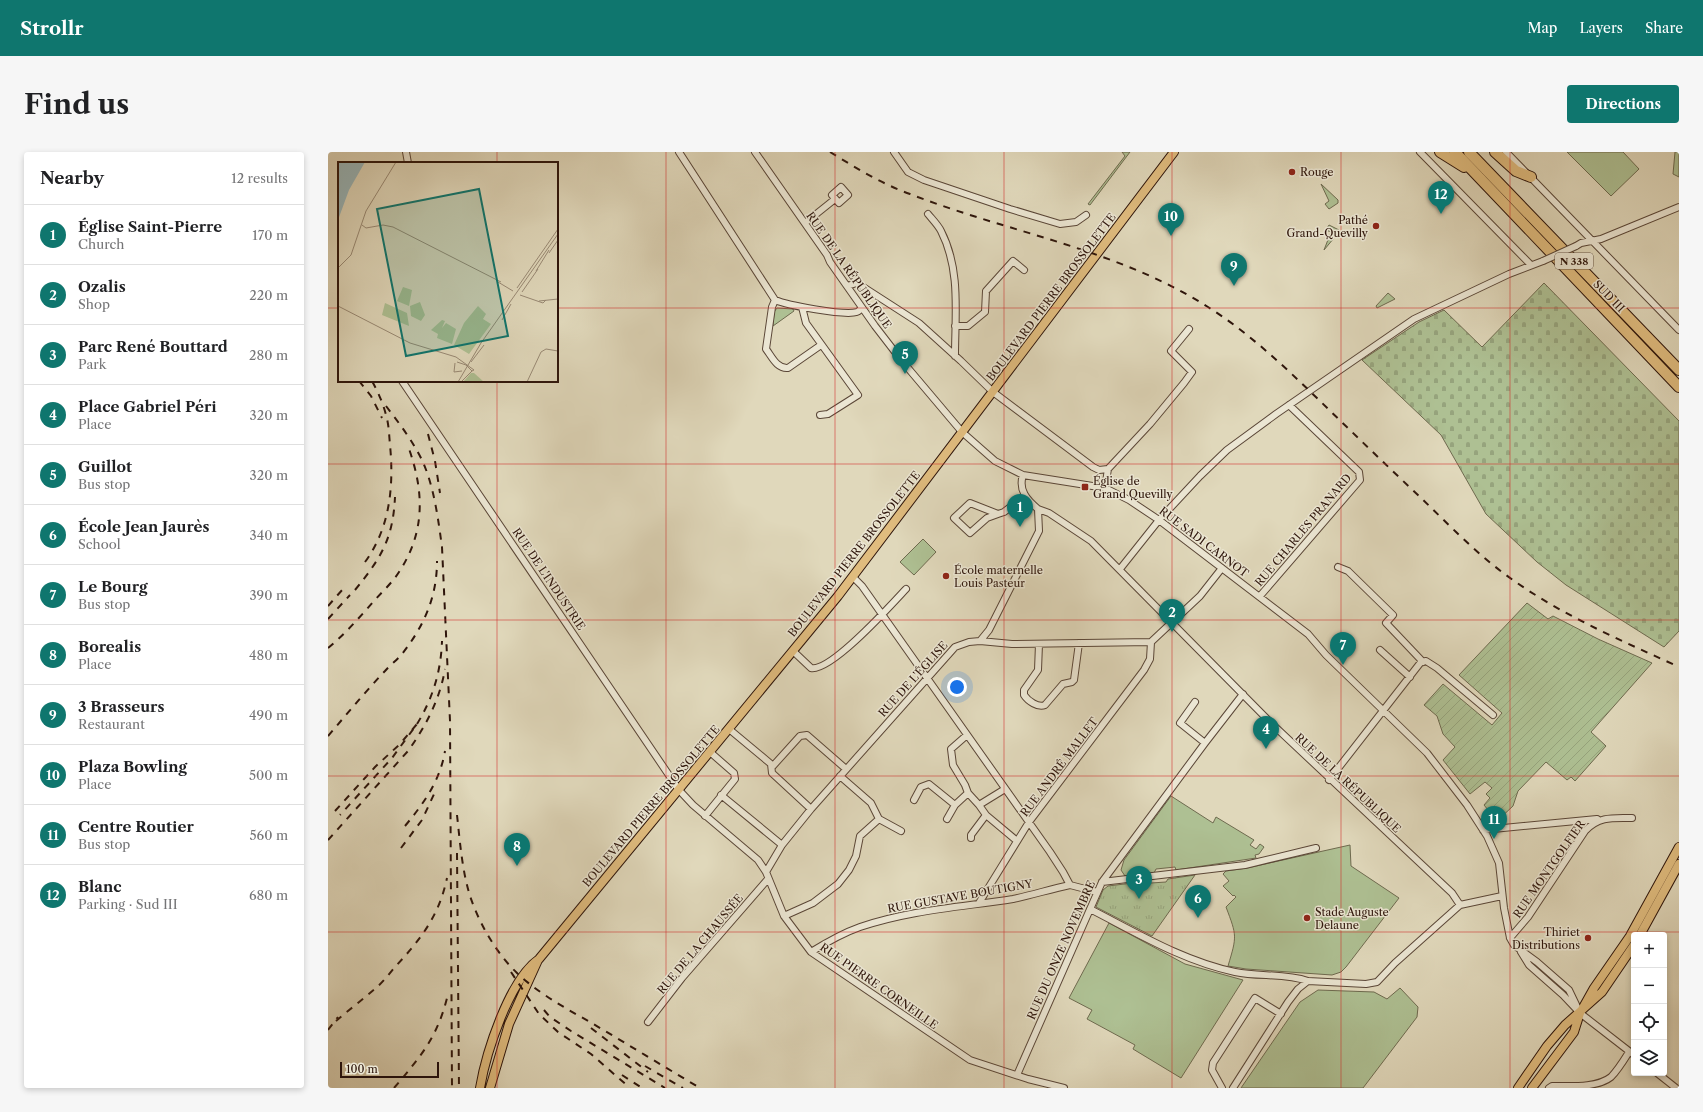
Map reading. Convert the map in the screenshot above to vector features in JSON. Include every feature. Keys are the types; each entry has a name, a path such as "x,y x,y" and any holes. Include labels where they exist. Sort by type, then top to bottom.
{"highway":[{"path":"1440,152 1476,174"},
{"name":"SUD III","path":"1455,152 1679,387"},
{"name":"SUD III","path":"1469,152 1679,370"},
{"path":"1495,152 1516,171 1531,178"}],"main road":[{"name":"BOULEVARD PIERRE BROSSOLETTE","path":"490,1088 509,1024 539,959 793,652 853,577 1174,152"},
{"path":"1532,1088 1574,1032 1580,1013 1594,988 1630,936 1679,847"},
{"path":"1642,932 1679,864"},
{"path":"1518,1088 1547,1046 1564,1025 1580,1013 1602,992 1631,948"},
{"name":"BOULEVARD PIERRE BROSSOLETTE","path":"480,1088 487,1052 500,1020 530,965 539,959"},
{"path":"500,1020 509,1024"}],"street":[{"path":"406,152 408,162"},
{"path":"679,152 774,300 785,304 845,313 857,312 862,308"},
{"name":"RUE DE LA RÉPUBLIQUE","path":"755,152 862,308 902,361 962,432"},
{"path":"894,152 908,172 924,180 1010,209 1060,224 1076,222 1086,215"},
{"path":"1420,152 1531,265"},
{"path":"1506,152 1679,330"},
{"path":"805,223 835,199"},
{"path":"1120,569 1159,520 1200,476 1227,450 1289,405 1414,319 1531,265 1592,240 1601,239 1679,207"},
{"path":"928,214 941,229 953,263 956,284 955,356"},
{"path":"955,326 968,326 985,312 986,291 1013,261 1024,270"},
{"path":"847,286 857,283 919,323 993,392 1093,468 1099,470 1108,469"},
{"path":"774,300 766,349 779,367 783,369 788,368 821,345"},
{"path":"802,307 806,323 858,395 828,414 820,415"},
{"path":"1105,488 1108,469 1150,424 1192,372 1171,351 1189,329"},
{"name":"RUE DE L'INDUSTRIE","path":"403,382 679,790"},
{"name":"RUE CHARLES PRANARD","path":"1260,596 1360,480 1361,476 1360,472 1289,405"},
{"name":"RUE SADI CARNOT","path":"962,432 995,461 1023,475 1105,488 1129,500 1159,520 1308,634 1326,655 1427,753 1467,805 1483,830 1499,863 1502,896 1510,938 1519,949 1528,965 1563,995 1580,1013"},
{"path":"980,641 989,630 1039,531 1038,509 1025,496 1021,484 1023,475"},
{"path":"998,514 970,503 954,518 970,533 987,518 1004,512 1025,496"},
{"name":"RUE DE LA RÉPUBLIQUE","path":"1038,509 1049,513 1091,540 1272,724 1452,893 1460,905"},
{"path":"1338,567 1348,571 1393,615 1386,623 1423,662 1426,661 1437,668 1494,715"},
{"path":"1151,642 1200,596 1222,568"},
{"path":"853,577 862,586 1029,822 1064,872 1070,885 1097,892"},
{"path":"793,652 811,668 817,668 850,647 906,589"},
{"name":"RUE DE L'ÉGLISE","path":"766,872 782,845 811,809 955,647 969,642 980,641 1012,644 1151,642"},
{"name":"RUE ANDRÉ MALLET","path":"979,903 1029,822 1144,670 1150,659 1151,642"},
{"path":"1039,644 1038,670 1024,690 1024,695 1038,705 1042,706 1045,705 1064,684 1074,680 1079,643"},
{"path":"1380,650 1410,677"},
{"path":"1330,780 1421,662 1423,662"},
{"name":"RUE DU ONZE NOVEMBRE","path":"1017,1075 1102,882 1205,743 1244,694"},
{"path":"1195,702 1180,723 1205,743"},
{"path":"729,729 771,764 772,773 811,809"},
{"path":"772,767 800,736 807,735 846,769"},
{"path":"967,735 951,749 954,765 965,784 968,793 986,815 1017,841"},
{"path":"705,816 734,779 734,773 710,752"},
{"path":"840,776 871,803 879,818 901,831"},
{"path":"914,800 921,787 929,784 955,805"},
{"path":"979,805 1005,788"},
{"name":"RUE PIERRE CORNEILLE","path":"679,790 705,816 758,860 766,872 784,916 812,952 970,1060 1028,1079 1064,1088"},
{"path":"947,819 955,805 968,793"},
{"path":"721,795 782,845"},
{"path":"971,838 971,835 986,815"},
{"path":"784,916 813,903 838,884 849,870 856,856 860,836 879,818"},
{"name":"RUE MONTGOLFIER","path":"1510,938 1528,917 1585,831 1592,823 1602,819 1632,818"},
{"path":"1483,830 1602,819"},
{"path":"1102,882 1245,864 1316,848"},
{"name":"RUE DE LA CHAUSSÉE","path":"648,1022 682,978 768,879"},
{"name":"RUE GUSTAVE BOUTIGNY","path":"812,952 834,938 860,927 893,917 1015,898 1070,885"},
{"path":"1090,909 1194,960 1236,972 1295,977 1308,981 1366,984 1377,982 1460,905 1502,896"},
{"name":"RUE SADI CARNOT","path":"1519,949 1537,962 1569,990 1580,1013"},
{"path":"1233,1088 1298,989 1308,981"},
{"path":"1222,1088 1212,1070 1213,1063 1255,998 1281,1014"},
{"path":"1580,1013 1631,1053"},
{"path":"1549,1088 1552,1086 1591,1087 1601,1085 1611,1077 1631,1055"},
{"path":"1660,1076 1676,1088"}],"green space":[{"path":"1122,152 1130,152 1090,205 1088,204 1125,156"},
{"path":"1567,152 1623,152 1639,169 1611,196"},
{"path":"1675,152 1679,152 1679,177 1673,174"},
{"path":"1321,184 1338,200 1338,203 1329,209 1325,204 1329,201"},
{"path":"1329,225 1339,230 1339,232 1324,250 1331,232 1326,230"},
{"path":"1544,283 1679,421 1679,631 1664,647 1566,585 1537,562 1486,514 1441,435 1362,360 1419,322 1444,310 1482,347"},
{"path":"1388,293 1395,299 1377,308 1376,306"},
{"path":"777,308 793,309 794,311 773,326 774,312"},
{"path":"923,539 936,552 914,575 900,562"},
{"path":"1527,603 1548,619 1553,616 1598,639 1652,663 1591,732 1606,746 1575,781 1571,777 1567,780 1546,762 1518,791 1513,806 1497,821 1484,805 1490,798 1486,794 1492,788 1485,782 1470,794 1443,760 1455,747 1443,734 1437,716 1424,705 1443,684 1492,725 1502,713 1459,675"},
{"path":"1171,796 1213,823 1216,817 1254,840 1250,845 1256,849 1260,844 1264,847 1259,854 1255,855 1256,858 1176,870 1175,867 1156,869 1154,873 1125,876 1121,870 1124,860"},
{"name":"Stade Auguste Delaune","path":"1350,845 1351,866 1399,898 1341,972 1332,975 1246,969 1228,966 1233,948 1234,931 1226,907 1236,897 1223,886 1229,881 1223,874 1226,871 1247,868"},
{"path":"1195,875 1152,936 1096,907 1103,890 1108,886 1149,881 1151,883 1166,882 1168,879"},
{"path":"1109,923 1185,964 1243,980 1181,1078 1133,1049 1135,1045 1087,1019 1092,1010 1069,998"},
{"path":"1400,988 1418,1007 1417,1017 1363,1088 1241,1088 1300,1002 1318,990 1374,992 1387,999"}],"railway":[{"path":"830,152 869,175 900,190 948,208 1062,243 1137,270 1173,287 1208,307 1238,328 1280,363 1464,540 1493,565 1514,581 1559,609 1583,622 1679,667"},
{"path":"360,382 371,396 382,418"},
{"path":"365,562 380,535 385,521 391,476 389,430 387,419 382,402 372,382"},
{"path":"386,406 414,446 422,460 430,480 442,547 450,721 452,1088"},
{"path":"428,434 435,461 440,493"},
{"path":"328,648 352,626 393,580 408,557 418,526 420,510 417,478 408,446"},
{"path":"355,590 379,558 384,547 392,525 395,497"},
{"path":"328,736 370,687 402,654 417,633 432,599 435,587 437,561"},
{"path":"328,606 343,589"},
{"path":"328,619 350,595"},
{"path":"417,724 432,694 438,674 442,641"},
{"path":"328,840 415,742 436,702 445,669"},
{"path":"335,811 375,767 400,744 417,724 392,758 340,815"},
{"path":"405,826 419,809 435,782 443,762 445,751"},
{"path":"401,848 422,820 435,792"},
{"path":"457,815 463,866 470,896 483,927 495,947 509,965 525,980 552,1000 700,1088"},
{"path":"457,853 459,1088"},
{"path":"336,1021 379,986 421,937 439,904 444,892 447,878"},
{"path":"511,972 539,1014 558,1032 591,1054 630,1088"},
{"path":"394,1088 420,1056 434,1034 448,994"},
{"path":"544,1010 550,1017 571,1031 665,1088"},
{"path":"328,1030 338,1017"},
{"path":"591,1028 648,1072"},
{"path":"645,1066 683,1088"},
{"path":"622,1075 642,1088"}],"place":[{"name":"Rouge","path":"1292,172"},
{"name":"Blanc","path":"1441,214"},
{"name":"Pathé Grand-Quevilly","path":"1376,226"},
{"name":"Plaza Bowling","path":"1171,236"},
{"name":"3 Brasseurs","path":"1234,286"},
{"name":"Guillot","path":"905,374"},
{"name":"Église de Grand Quevilly","path":"1085,487"},
{"name":"Église Saint-Pierre","path":"1020,527"},
{"name":"École maternelle Louis Pasteur","path":"946,576"},
{"name":"Ozalis","path":"1172,632"},
{"name":"Le Bourg","path":"1343,665"},
{"name":"Place Gabriel Péri","path":"1266,749"},
{"name":"Centre Routier","path":"1494,839"},
{"name":"Borealis","path":"517,866"},
{"name":"Parc René Bouttard","path":"1139,899"},
{"name":"École Jean Jaurès","path":"1198,918"},
{"name":"Stade Auguste Delaune","path":"1307,918"},
{"name":"Thiriet Distributions","path":"1588,938"}]}
